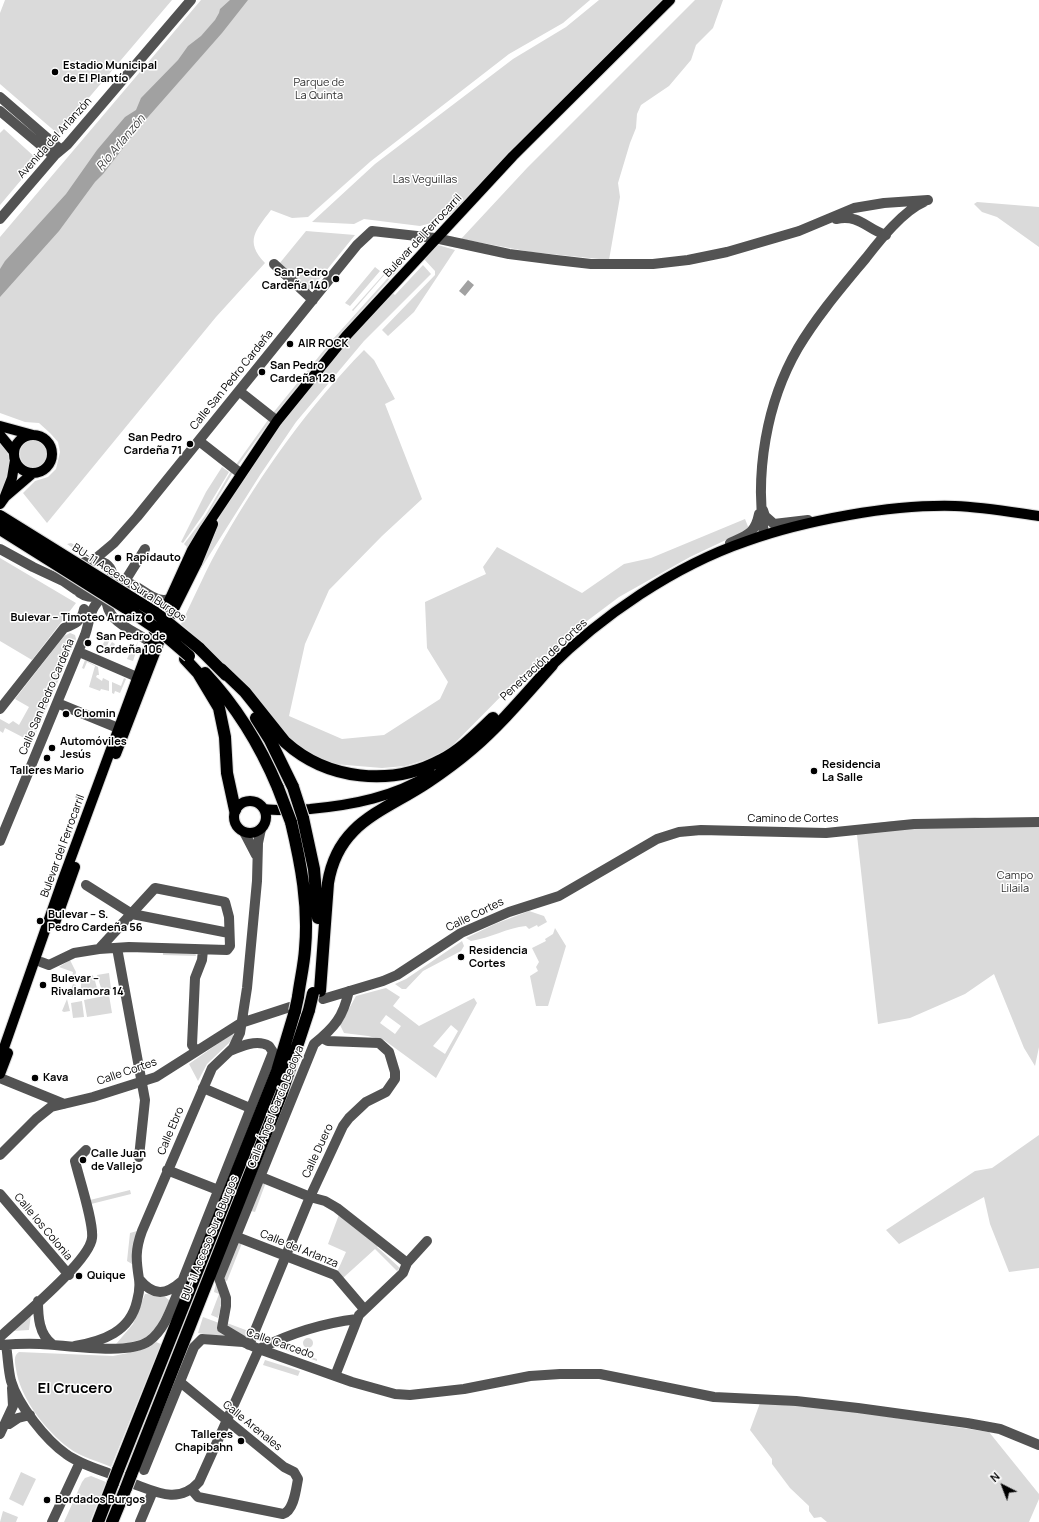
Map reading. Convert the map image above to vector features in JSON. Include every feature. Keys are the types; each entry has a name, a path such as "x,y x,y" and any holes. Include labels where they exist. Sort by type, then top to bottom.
{"highway":[{"name":"BU-11 Acceso Sur a Burgos","path":"0,516 156,613 200,648 221,669 244,699 270,740 293,787 303,818 317,890 318,926 316,1000 294,1076 259,1151 130,1482 112,1522"},
{"path":"0,529 123,607 131,617 187,658 219,708 225,737 227,773 235,810"},
{"name":"BU-11 Acceso Sur a Burgos","path":"98,1522 113,1475 277,1071 292,1009 298,997 305,949 306,906 302,874 291,822 278,788 261,750 220,689 187,658"},
{"path":"221,669 242,688 285,742 302,757 335,771 377,777 413,772 442,760 460,748 552,665"},
{"path":"316,1000 328,883 335,858 344,841 364,820 428,782 471,750 508,715 552,665"}],"main road":[{"name":"Bulevar del Ferrocarril","path":"0,1059 118,728 134,675 192,550 240,474 277,421 346,336 435,238 524,145 670,0"},
{"path":"0,426 41,437 48,442 52,453 48,465 42,471 33,473 3,500"},
{"path":"0,435 24,470 33,473"},
{"path":"3,500 12,478 15,456 21,440 33,435"},
{"name":"Penetración de Cortes","path":"265,814 356,804 393,793 429,775 465,751 552,665 610,616 640,595 696,564 741,543 764,535 828,519 872,511 933,506 983,508 1039,516"},
{"name":"Bulevar del Ferrocarril","path":"0,1074 45,964 134,708 165,627 197,563 218,509"},
{"path":"246,801 257,802 265,814 261,829 253,832 244,832 236,825 234,815 238,806 246,801"}],"street":[{"name":"Avenida del Arlanzón","path":"0,219 57,152 67,145 191,0"},
{"path":"0,97 57,152"},
{"path":"0,111 50,153 57,152"},
{"path":"435,238 509,254 556,260 591,264 653,264 688,260 727,252 799,231 854,208 892,202 928,200 914,207 874,248 808,332 791,361 777,397 768,428 761,472 760,504 757,524 750,534 716,550 696,564"},
{"path":"892,202 898,209 900,220"},
{"path":"822,222 848,218 861,221 872,229 886,235"},
{"path":"872,229 874,248"},
{"name":"Calle San Pedro Cardeña","path":"95,559 114,543 369,232 375,230 435,238"},
{"path":"274,264 313,300"},
{"path":"239,391 277,421"},
{"path":"199,441 240,474"},
{"path":"760,504 765,516 774,524 828,519"},
{"path":"760,504 764,535"},
{"name":"Calle San Pedro Cardeña","path":"108,566 109,556 114,543"},
{"path":"0,549 63,581 77,591 91,598 107,591 117,582 125,581 157,599 174,597 178,594 191,570 197,563"},
{"path":"125,581 145,549"},
{"path":"46,573 76,567 86,560 95,559 101,561 108,566 113,575 107,591 106,606 112,617 150,642"},
{"path":"76,567 72,580 84,609 88,628"},
{"name":"Calle San Pedro Cardeña","path":"0,841 79,652 88,628 92,609 107,591"},
{"path":"0,709 64,628 81,619 84,609"},
{"name":"Bulevar del Ferrocarril","path":"134,708 133,701 152,652 153,645 150,642"},
{"path":"79,652 134,675"},
{"path":"57,703 118,728"},
{"name":"Camino de Cortes","path":"657,839 679,832 701,830 826,833 914,824 1039,822"},
{"name":"Calle Ebro","path":"138,1297 139,1279 136,1264 138,1240 212,1068 230,1051 238,1039 247,988 257,881 257,858 261,829"},
{"path":"244,832 257,858"},
{"name":"Calle Cortes","path":"316,1000 398,975 461,933 490,919 559,896 657,839"},
{"path":"86,885 132,914 229,932"},
{"path":"45,964 74,953 117,948 228,950 230,946 229,917 225,902 155,888 99,950"},
{"path":"117,948 145,1100 139,1157"},
{"path":"196,1051 192,1046 194,978 202,960 203,950"},
{"name":"Calle Ángel García Bedoya","path":"250,1345 225,1332 222,1326 226,1306 225,1295 219,1278 237,1237 314,1044 336,1025 342,1014 349,991"},
{"name":"Calle Cortes","path":"0,1155 43,1112 51,1107 142,1082 171,1069 240,1023 292,1009"},
{"path":"240,1023 246,1037 254,1044"},
{"name":"Calle Duero","path":"192,1490 205,1473 228,1422 250,1345 310,1197 343,1126 349,1118 366,1102 386,1092 392,1084 395,1076 389,1052 379,1043 328,1041 322,1038"},
{"name":"Calle Ángel García Bedoya","path":"183,1279 273,1052 266,1044 254,1044 240,1047"},
{"name":"Calle Ebro","path":"230,1051 240,1047"},
{"path":"0,1078 64,1104"},
{"path":"203,1088 250,1108"},
{"path":"43,1096 48,1103 43,1112"},
{"path":"2,1343 38,1301 69,1275 84,1256 92,1240 92,1228 75,1161 86,1150"},
{"path":"168,1170 218,1190"},
{"path":"261,1177 310,1197 325,1201 337,1208 408,1263"},
{"name":"Calle los Colonia","path":"0,1194 69,1275"},
{"name":"Calle del Arlanza","path":"237,1237 335,1275 364,1309"},
{"path":"335,1376 357,1319 364,1309 403,1273 408,1263 427,1241"},
{"path":"139,1279 150,1290"},
{"path":"75,1346 98,1341 117,1333 131,1319 138,1297 150,1290 166,1291 183,1279"},
{"path":"2,1343 122,1348 138,1345 149,1340 165,1320 183,1279"},
{"path":"38,1301 41,1326 44,1336 52,1344"},
{"path":"250,1345 340,1321 357,1319"},
{"path":"30,1344 39,1335 41,1326"},
{"name":"Calle Carcedo","path":"180,1382 194,1347 199,1341 205,1338 250,1345 352,1382 395,1394 410,1395 464,1389 530,1376 600,1374 714,1397 804,1402 967,1423 1000,1429 1039,1445"},
{"path":"2,1343 12,1382 22,1405 51,1441 67,1455 80,1462 113,1475"},
{"path":"0,1434 12,1409 12,1382"},
{"path":"144,1470 180,1382"},
{"name":"Calle Arenales","path":"180,1382 284,1468 294,1472 298,1479 291,1507 287,1513 283,1514 198,1497 192,1490"},
{"path":"12,1409 22,1405"},
{"path":"0,1434 22,1405"},
{"path":"9,1424 18,1418 30,1415"},
{"path":"67,1455 71,1467 72,1478"},
{"path":"52,1522 80,1462"},
{"path":"72,1478 84,1471 95,1468"},
{"path":"130,1482 154,1491 174,1495 183,1494 192,1490"},
{"path":"140,1522 154,1491"}],"green space":[{"name":"Estadio Municipal de El Plantío","path":"5,0 172,0 58,134 0,84 0,13"},
{"name":"Parque de La Quinta","path":"201,0 590,0 563,23 509,54 371,161 308,217 292,218 271,210 254,236 255,248 265,263 216,317 47,523 23,493 35,481 48,477 56,469 60,452 58,442 39,423 25,422 0,413 0,237"},
{"name":"Las Veguillas","path":"599,0 663,0 463,204 443,220 420,226 364,219 354,224 312,222 375,164 513,59 566,27"},
{"path":"695,0 723,0 713,28 696,45 691,60 669,86 641,105 637,114 636,128 618,183 620,197 609,260 531,252 461,239 527,168"},
{"path":"4,129 38,160 0,205 0,133"},
{"path":"977,202 1039,207 1039,247 997,217 982,212 974,204"},
{"path":"306,231 355,235 309,292 279,264"},
{"path":"438,245 455,250 414,312 388,336 382,330 435,275 435,271 423,258 434,246"},
{"path":"403,261 404,263 334,341 275,414 273,413 333,339"},
{"path":"423,265 431,274 364,341 296,422 260,475 200,570 198,568 226,502 284,419 350,338 391,292 395,295"},
{"path":"392,266 353,311 352,310"},
{"path":"375,267 380,271 350,306 345,303"},
{"path":"364,350 374,360 395,399 385,404 422,499 382,536 329,590 305,644 289,716 342,739 384,735 440,699 448,682 427,648 425,602 486,574 483,567 497,547 582,593 624,564 651,558 745,519 749,529 690,557 619,597 579,627 520,677 450,748 425,760 405,766 382,768 334,764 305,751 274,724 241,682 204,644 181,624 217,550 270,465 324,394"},
{"path":"268,420 270,421 237,467 235,466"},
{"path":"0,440 9,460 9,473 0,494"},
{"path":"34,440 44,444 48,454 44,464 34,468 24,464 20,454 24,444"},
{"path":"222,467 229,472 203,515 183,543 181,542 206,492"},
{"path":"231,471 233,472 188,548 184,544 205,516"},
{"path":"71,543 87,551 80,553 67,544"},
{"path":"0,558 76,603 32,660 0,641"},
{"path":"70,633 75,635 76,639 32,742 5,728 3,733 0,731 0,719 9,724 13,721 19,725 29,707 15,699 64,636"},
{"path":"105,640 109,641 107,646 109,647 112,642 115,644 112,652 101,648"},
{"path":"138,641 136,650 132,648 132,650 136,652 133,661 127,659 131,650 127,649 129,645 135,648"},
{"path":"85,660 98,667 99,675 96,677 102,681 103,678 109,681 109,691 101,689 100,691 89,687 95,666 87,662 84,669 82,668"},
{"path":"124,678 126,679 120,693 115,691 114,694 112,693 112,682 121,686"},
{"name":"Campo Lilaila","path":"975,817 1039,823 1039,1047 1035,1066 1024,1048 994,974 965,994 910,1018 878,1024 856,826 893,821"},
{"path":"529,911 544,916 547,922 538,927 537,925 529,929 526,926 519,927 471,941 466,938 495,924"},
{"path":"555,928 566,946 548,1006 536,1006 530,976 538,971 536,967 539,962 532,948 546,941 545,939 553,934"},
{"path":"462,941 464,946 461,951 423,971 406,989 402,989 395,984 406,979"},
{"path":"163,952 195,952 196,956 163,955"},
{"path":"70,960 76,972 75,977 72,977 73,972 59,967"},
{"path":"109,973 111,989 102,991 97,975"},
{"path":"92,975 94,977 98,992 81,995 81,977"},
{"path":"73,984 76,985 77,996 68,997"},
{"path":"386,988 400,997 393,1006 419,1026 474,998 477,1003 436,1078 384,1040 344,1033 340,1025 356,996","holes":["386,1015 401,1026 395,1034 380,1023","451,1025 458,1031 445,1054 433,1046"]},
{"path":"109,995 112,1013 87,1017 84,1000"},
{"path":"67,999 70,1011 64,1012 62,1011"},
{"path":"82,1001 84,1017 73,1018 71,1003"},
{"path":"233,1033 233,1039 207,1064 198,1081 189,1064"},
{"path":"1039,1135 1039,1268 1009,1272 990,1224 984,1197 899,1244 886,1230 975,1171 992,1168"},
{"path":"263,1180 266,1182 255,1212 251,1211"},
{"path":"130,1190 131,1194 91,1204 90,1200"},
{"path":"340,1212 380,1244 377,1247 400,1268 397,1271 375,1249 343,1278 337,1272 346,1252 328,1244"},
{"path":"137,1231 132,1264 127,1261 130,1233"},
{"path":"238,1241 242,1243 227,1281 223,1280"},
{"path":"216,1283 220,1292 221,1300 218,1318 211,1315 219,1294 214,1292"},
{"path":"145,1294 163,1295 170,1301 156,1328 144,1339 120,1345 116,1344 133,1324"},
{"path":"31,1314 29,1330 13,1331"},
{"path":"203,1317 219,1323 238,1340 198,1333"},
{"path":"227,1323 251,1332 249,1338 225,1328"},
{"path":"308,1338 313,1343 308,1348 303,1343"},
{"path":"156,1342 161,1344 111,1467 79,1454 60,1441 35,1413 18,1380 15,1359 19,1352 113,1356 138,1351"},
{"path":"278,1344 317,1359 317,1361 276,1347"},
{"path":"265,1360 300,1371 298,1376 263,1365"},
{"path":"760,1403 843,1410 989,1432 1039,1494 1039,1499 1029,1522 827,1522 821,1517 814,1518 809,1511 809,1506 790,1488 772,1464 772,1459 750,1430"},
{"path":"21,1472 36,1479 23,1506 9,1499"},
{"path":"91,1476 106,1482 90,1522 64,1522 82,1482 85,1478"},
{"path":"3,1511 18,1517 16,1522 0,1522"}],"water":[{"name":"Río Arlanzón","path":"230,0 248,0 222,33 141,125 103,174 95,182 59,231 0,297 0,269 5,261 66,194 97,150 125,117 136,110 141,98 178,60 188,46 201,36 215,20 220,9"},
{"path":"468,280 474,285 465,296 459,291"}],"place":[{"name":"Estadio Municipal de El Plantío","path":"55,72"},
{"name":"San Pedro Cardeña 140","path":"336,279"},
{"name":"AIR ROCK","path":"290,344"},
{"name":"San Pedro Cardeña 128","path":"262,372"},
{"name":"San Pedro Cardeña 71","path":"190,444"},
{"name":"Rapidauto","path":"118,558"},
{"name":"Bulevar – Timoteo Arnaiz","path":"149,618"},
{"name":"San Pedro de Cardeña 106","path":"88,643"},
{"name":"Chomin","path":"66,714"},
{"name":"Automóviles Jesús","path":"52,748"},
{"name":"Talleres Mario","path":"47,758"},
{"name":"Residencia La Salle","path":"814,771"},
{"name":"Bulevar – S. Pedro Cardeña 56","path":"40,921"},
{"name":"Residencia Cortes","path":"461,957"},
{"name":"Bulevar – Rivalamora 14","path":"43,985"},
{"name":"Kava","path":"35,1078"},
{"name":"Calle Juan de Vallejo","path":"83,1160"},
{"name":"Quique","path":"79,1276"},
{"name":"Talleres Chapibahn","path":"241,1441"},
{"name":"Bordados Burgos","path":"47,1500"}],"district":[{"name":"El Crucero","path":"75,1389"}]}
